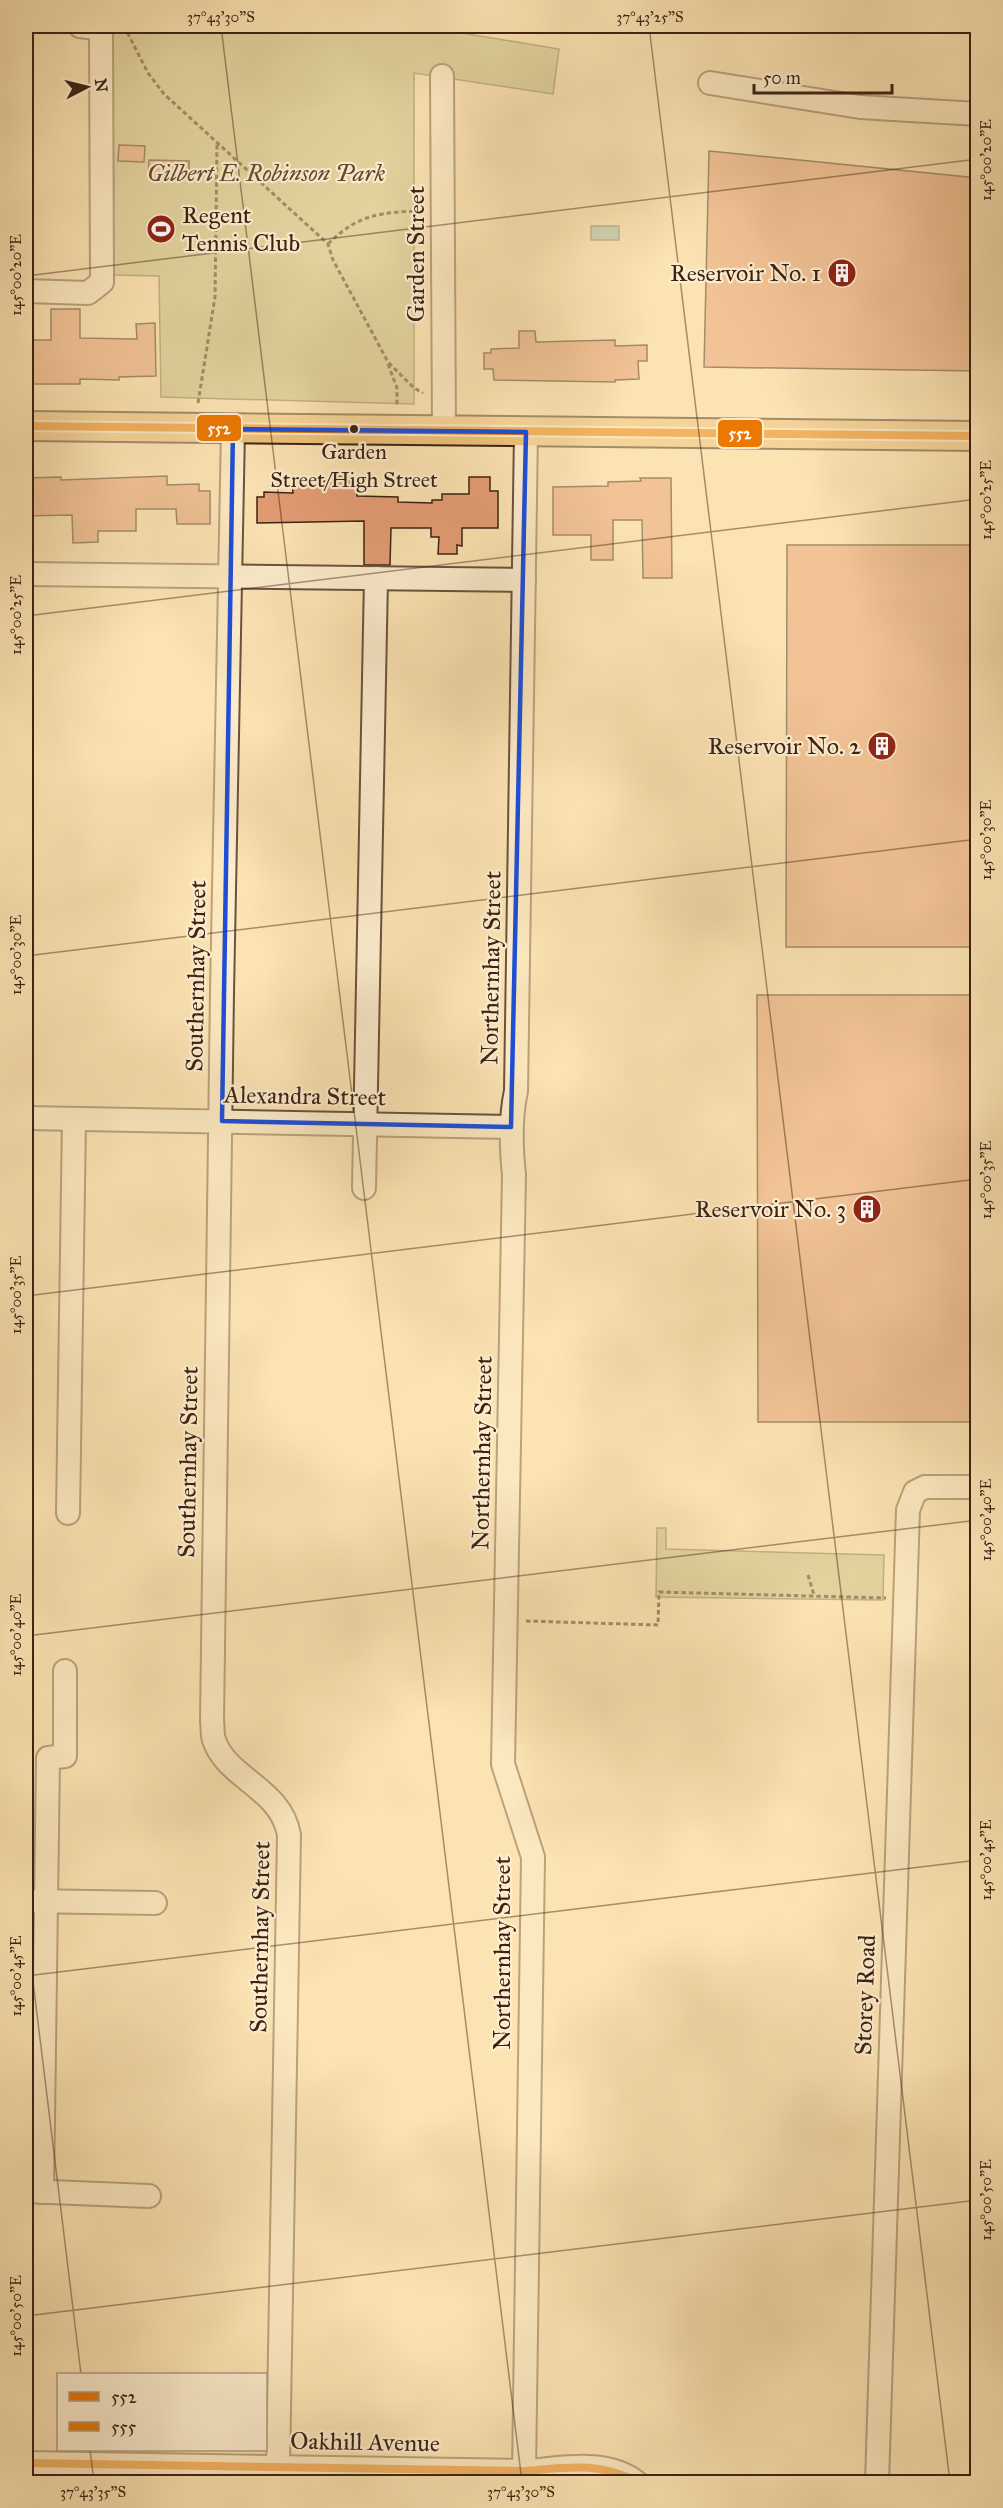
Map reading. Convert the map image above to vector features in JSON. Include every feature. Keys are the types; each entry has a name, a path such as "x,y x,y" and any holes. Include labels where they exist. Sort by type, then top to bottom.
{"main road":[{"path":"26,426 978,436"}],"street":[{"path":"26,291 88,293 102,282 101,34 95,28 80,26"},
{"name":"Garden Street","path":"442,76 444,431"},
{"path":"710,83 860,107 978,114"},
{"name":"Southernhay Street","path":"233,429 215,1432 214,1738 222,1755 279,1808 288,1828 278,2467"},
{"name":"Northernhay Street","path":"524,2471 533,1857 503,1764 514,1175 512,1127 516,1080 526,432"},
{"path":"26,574 524,580"},
{"path":"364,1188 376,578"},
{"name":"Alexandra Street","path":"26,1119 512,1127"},
{"path":"68,1513 74,1119"},
{"name":"Storey Road","path":"877,2482 908,1510 915,1492 925,1487 978,1487"},
{"path":"65,1671 65,1756 48,1758 36,1901 34,2192 148,2196"},
{"path":"36,1901 155,1903"},
{"name":"Oakhill Avenue","path":"26,2463 90,2474 278,2467 384,2476 600,2467 621,2473 636,2482"},
{"name":"Oakhill Avenue","path":"524,2471 603,2482"}],"path":[{"path":"124,26 148,73 164,94 328,244 333,260 388,362 397,388 397,406"},
{"path":"198,403 215,297 217,142"},
{"path":"328,244 346,226 365,217 388,213 443,211"},
{"path":"388,362 414,388 444,400"},
{"path":"807,1575 814,1595"},
{"path":"506,1620 658,1625 659,1592 886,1598"}],"highlighted area":[{"path":"233,429 526,432 511,1127 222,1121"}],"green space":[{"name":"Gilbert E. Robinson Park","path":"108,26 419,26 559,49 553,94 414,73 414,404 161,397 159,276 112,275 114,181"},
{"path":"657,1528 666,1528 666,1549 884,1555 883,1600 656,1597"}],"shaded area":[{"path":"591,226 619,226 619,240 591,240"}],"building":[{"path":"119,145 145,146 144,162 118,161"},
{"name":"Reservoir No. 1","path":"709,151 978,178 978,371 704,367"},
{"path":"149,160 189,161 189,179 148,178"},
{"path":"51,309 80,309 80,338 137,339 136,324 155,323 156,376 119,377 119,380 80,379 80,384 31,384 31,381 26,381 26,340 51,340"},
{"path":"519,331 535,331 536,342 615,340 615,346 647,345 647,361 638,361 639,379 615,380 615,382 494,380 493,369 484,369 484,353 491,353 491,349 519,348"},
{"path":"167,476 167,485 199,484 199,491 210,491 210,524 177,524 176,509 136,509 136,531 98,531 98,542 73,543 72,515 26,516 26,478 61,477 61,480"},
{"path":"330,476 349,477 349,484 357,484 357,496 398,497 398,502 432,503 432,500 442,500 442,494 469,494 469,477 490,477 490,491 498,491 498,528 462,528 462,546 457,545 457,554 438,554 439,537 431,537 431,528 391,528 390,565 364,565 364,521 257,523 257,497 264,497 264,492 293,493 292,481 330,481"},
{"path":"640,478 671,478 672,578 643,578 642,520 613,520 613,560 591,560 591,535 553,535 553,487 608,486 608,482 641,481"},
{"name":"Reservoir No. 2","path":"787,545 978,545 978,947 786,947"},
{"name":"Reservoir No. 3","path":"757,995 978,995 978,1422 758,1422"}],"transit line":[{"name":"552","path":"26,426 978,436"},
{"name":"555","path":"26,2463 524,2471 582,2467 609,2471 636,2482"}],"place":[{"name":"Regent Tennis Club","path":"161,229"},
{"name":"Reservoir No. 1","path":"842,273"},
{"name":"Garden Street/High Street","path":"354,429"},
{"name":"Reservoir No. 2","path":"882,746"},
{"name":"Reservoir No. 3","path":"867,1209"}]}
